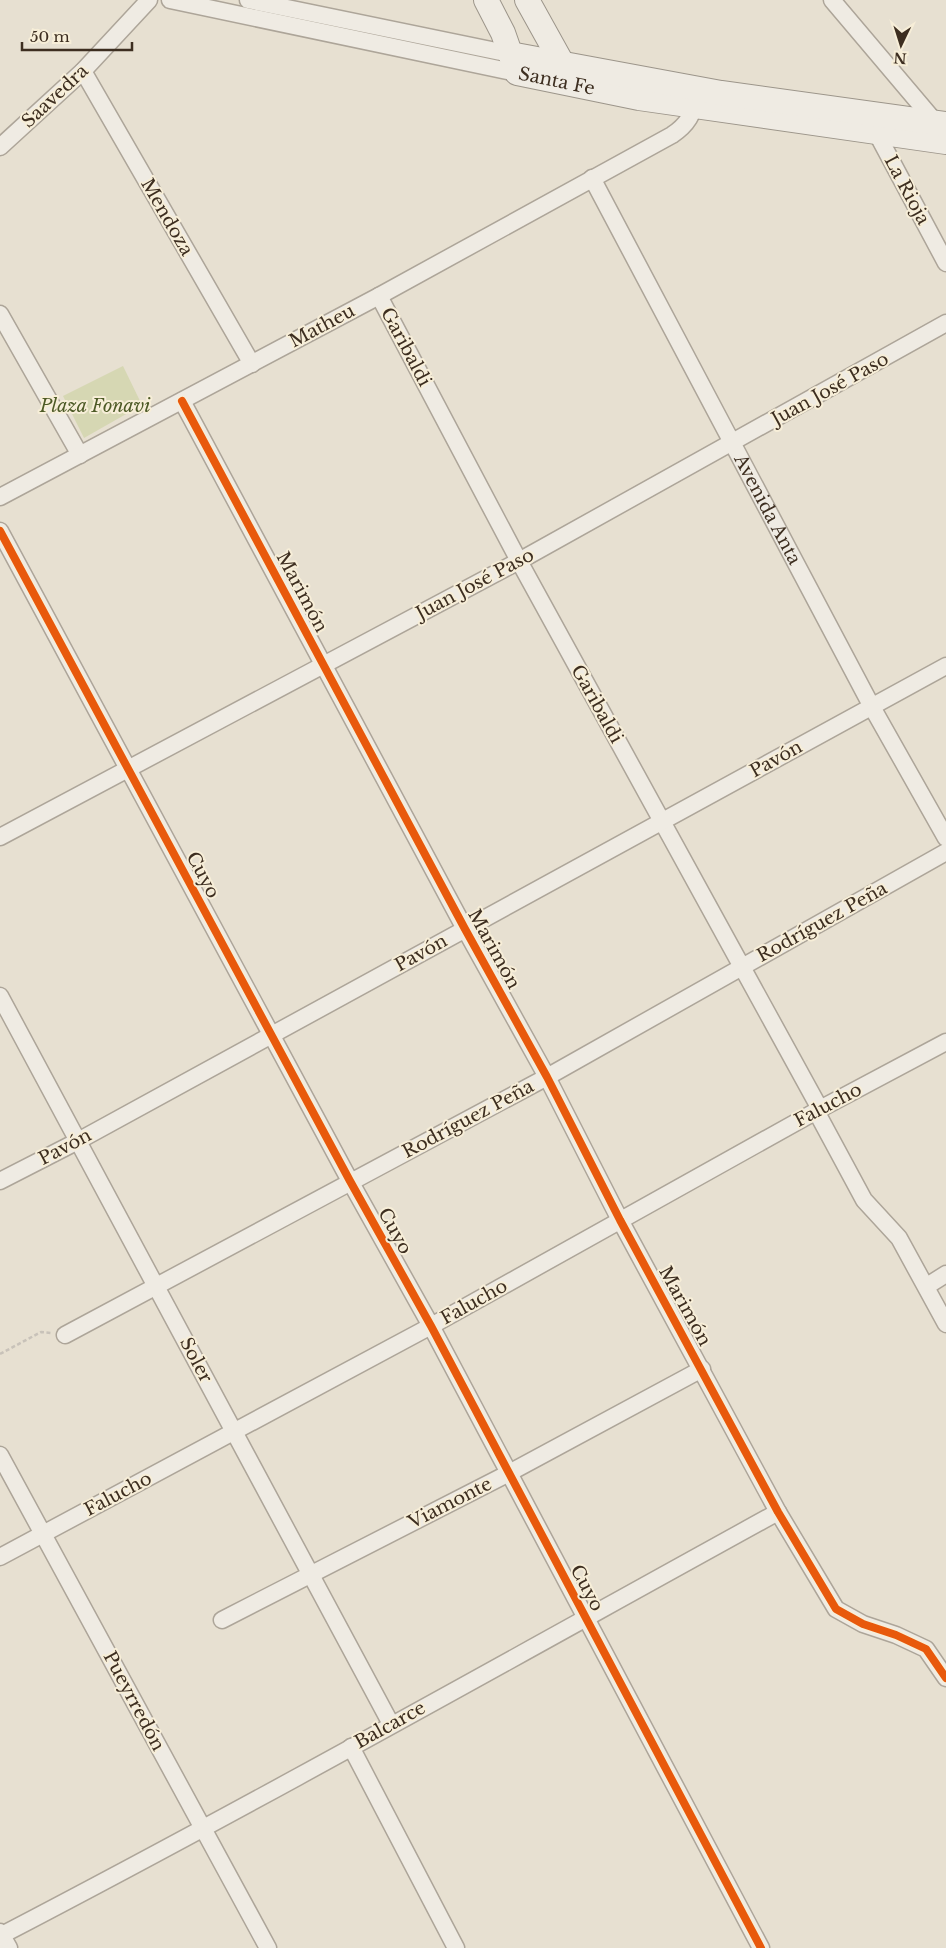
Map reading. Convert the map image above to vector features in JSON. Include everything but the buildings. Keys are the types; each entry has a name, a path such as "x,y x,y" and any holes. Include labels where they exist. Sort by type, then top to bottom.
{"main road":[{"path":"486,0 514,63"},
{"path":"527,0 574,85"},
{"name":"Santa Fe","path":"514,63 563,64 695,98"},
{"name":"Santa Fe","path":"514,63 574,85 695,98 940,132"}],"street":[{"name":"Saavedra","path":"0,147 83,71 146,6 149,0"},
{"name":"Santa Fe","path":"170,0 514,63"},
{"name":"Santa Fe","path":"248,0 514,63"},
{"path":"832,0 940,132"},
{"name":"Mendoza","path":"83,71 252,364"},
{"name":"Matheu","path":"0,498 379,296 684,126 695,98"},
{"name":"La Rioja","path":"875,123 946,263"},
{"name":"Avenida Anta","path":"592,178 731,444 872,707 946,838"},
{"name":"Garibaldi","path":"379,296 519,561 818,1110 864,1200 899,1238 927,1286 946,1324"},
{"path":"0,314 80,454"},
{"name":"Juan José Paso","path":"0,837 519,561 946,323"},
{"name":"Marimón","path":"182,401 465,929 547,1077 620,1220 778,1512 836,1609 863,1624 896,1635 926,1649 946,1678"},
{"name":"Cuyo","path":"0,531 350,1181 431,1326 761,1948"},
{"name":"Pavón","path":"0,1181 78,1141 946,666"},
{"name":"Rodríguez Peña","path":"65,1334 547,1077 946,852"},
{"name":"Soler","path":"0,996 391,1724"},
{"name":"Falucho","path":"0,1557 431,1326 818,1110 946,1042"},
{"path":"927,1286 946,1274"},
{"name":"Viamonte","path":"222,1620 509,1472 702,1369"},
{"name":"Pueyrredón","path":"0,1455 268,1948"},
{"name":"Balcarce","path":"3,1938 204,1830 391,1724 778,1512"},
{"path":"351,1747 456,1948"}],"path":[{"path":"0,1354 41,1332 65,1334"}],"green space":[{"name":"Plaza Fonavi","path":"123,366 142,405 84,438 63,396"}],"cycle path":[{"path":"182,401 465,929 547,1077 620,1220 778,1512 836,1609 863,1624 896,1635 926,1649 946,1678"},
{"path":"0,531 350,1181 431,1326 761,1948"}]}
